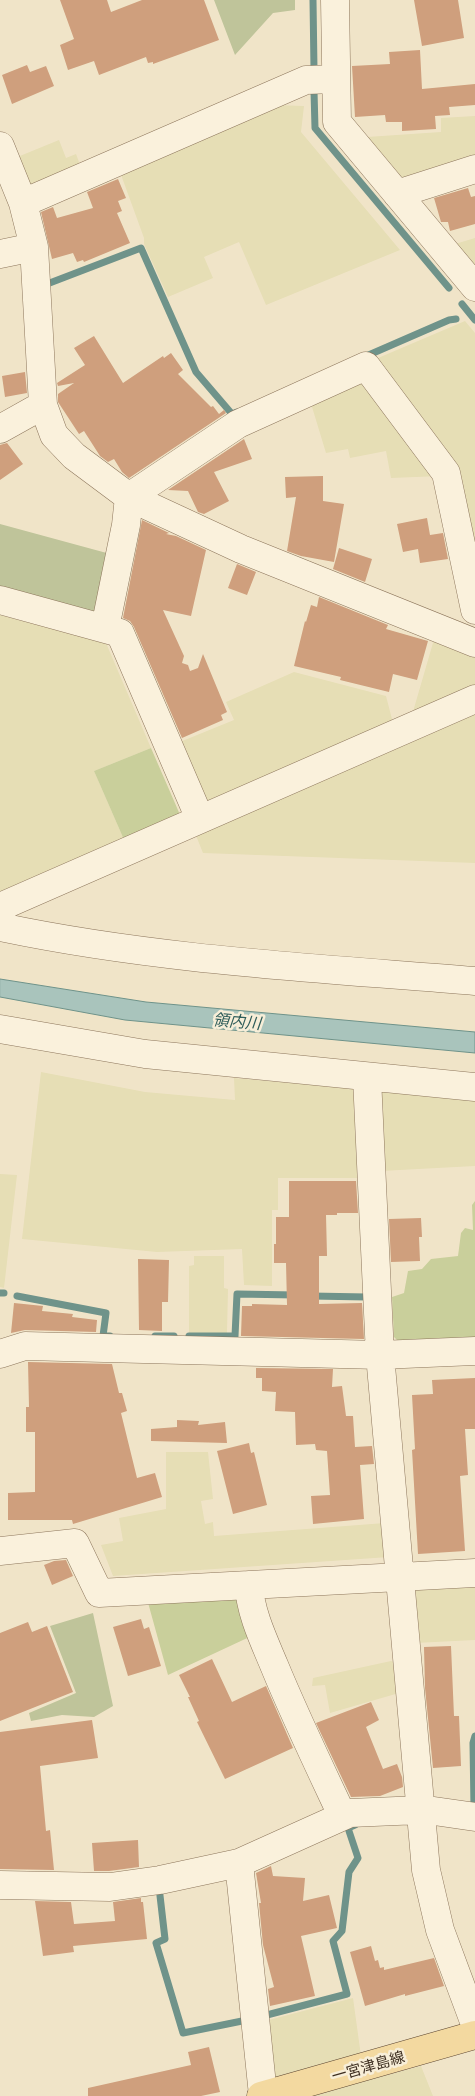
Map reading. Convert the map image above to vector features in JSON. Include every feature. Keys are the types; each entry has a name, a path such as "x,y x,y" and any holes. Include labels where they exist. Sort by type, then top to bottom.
{"main road":[{"name":"一宮津島線","path":"262,2096 475,2035"}],"street":[{"path":"335,0 337,122 475,286"},
{"path":"23,203 306,80 336,79"},
{"path":"0,146 23,203 34,247 43,405 54,435 74,456 129,497 241,549 475,643"},
{"path":"397,194 475,169"},
{"path":"0,254 34,247"},
{"path":"129,497 238,424 366,366 446,473 475,610"},
{"path":"0,429 43,405"},
{"path":"105,628 126,525 129,497"},
{"path":"0,600 120,632 200,820"},
{"path":"0,907 475,700"},
{"path":"0,927 216,960 475,981"},
{"path":"0,1029 145,1054 475,1088"},
{"path":"367,1078 380,1355 398,1577 426,1870 440,1930 475,2024"},
{"path":"0,1354 25,1346 380,1355 475,1351"},
{"path":"0,1551 75,1543 99,1593 475,1573"},
{"path":"249,1585 250,1595 265,1645 286,1696 342,1815"},
{"path":"0,1885 110,1887 160,1880 239,1863 350,1813 420,1810 475,1817"},
{"path":"239,1863 262,2096"}],"shaded area":[{"path":"274,105 304,106 301,132 400,250 266,305 239,242 204,257 213,278 168,297 144,244 144,238 120,172"},
{"path":"475,116 475,161 404,184 367,137 441,132 441,118"},
{"path":"59,140 66,158 76,154 82,170 31,192 15,158"},
{"path":"475,238 475,268 455,244"},
{"path":"465,321 475,333 475,577 453,481 371,361"},
{"path":"363,372 441,476 391,478 386,451 350,458 348,449 326,453 309,397"},
{"path":"0,615 106,643 151,748 94,771 125,842 0,896"},
{"path":"435,636 475,652 475,688 412,715"},
{"path":"294,672 386,696 393,723 204,806 175,744 234,720 226,702"},
{"path":"475,712 475,863 203,853 195,833"},
{"path":"41,1072 145,1092 235,1100 234,1078 358,1089 364,1178 278,1178 278,1210 272,1210 272,1286 244,1285 242,1249 157,1252 22,1239"},
{"path":"377,1091 475,1100 475,1166 381,1171"},
{"path":"0,1174 17,1175 4,1288 0,1287"},
{"path":"194,1256 224,1256 224,1288 228,1289 227,1333 189,1333 189,1266 194,1265"},
{"path":"166,1452 208,1452 213,1499 201,1501 205,1524 213,1522 214,1536 385,1523 389,1557 113,1576 101,1545 123,1541 119,1518 166,1509"},
{"path":"475,1581 475,1640 415,1643 409,1587"},
{"path":"391,1661 397,1663 399,1693 330,1713 325,1685 312,1686 313,1678"},
{"path":"353,1998 361,2056 267,2080 261,2022"},
{"path":"421,2066 433,2096 307,2096"}],"green space":[{"path":"214,0 295,0 295,10 273,13 235,55"},
{"path":"0,524 114,555 102,615 0,592"},
{"path":"151,748 181,817 125,842 94,771"},
{"path":"475,1201 475,1338 398,1341 394,1337 392,1297 404,1293 408,1271 422,1269 431,1259 458,1256 461,1233 465,1228 473,1230 472,1205"},
{"path":"242,1592 258,1633 168,1675 147,1599"},
{"path":"93,1613 113,1706 94,1717 62,1715 31,1721 29,1713 76,1693 50,1626"}],"water":[{"name":"領内川","path":"0,979 146,1002 475,1032 475,1053 125,1020 0,997"}],"building":[{"path":"60,0 107,0 111,12 142,0 204,0 219,40 153,64 153,62 148,63 146,57 99,75 94,61 68,70 60,45 74,39"},
{"path":"414,0 458,0 464,38 422,46"},
{"path":"420,50 422,89 475,84 475,105 449,107 450,115 435,116 436,129 402,131 402,122 386,122 385,115 355,117 352,66 390,64 389,52"},
{"path":"27,65 30,72 46,66 54,86 12,104 2,75"},
{"path":"118,179 126,198 118,201 122,211 117,213 130,243 84,262 83,260 77,262 73,253 52,259 41,212 53,207 57,218 93,208 87,192"},
{"path":"468,188 471,197 475,196 475,224 450,231 448,222 441,222 434,198"},
{"path":"94,336 123,383 163,356 164,358 171,353 183,370 178,374 211,407 213,406 219,414 224,410 226,413 129,478 122,472 114,459 108,462 100,456 84,431 79,434 58,402 58,394 74,383 58,386 57,383 85,365 74,348"},
{"path":"25,372 27,393 5,397 2,376"},
{"path":"244,439 252,459 214,472 229,501 204,514 198,512 188,491 168,490"},
{"path":"7,443 23,464 0,480 0,445"},
{"path":"323,476 323,501 344,504 334,562 301,556 287,551 296,497 286,498 285,477"},
{"path":"427,518 430,535 443,533 448,559 420,563 418,549 403,552 397,524"},
{"path":"142,520 169,533 166,534 176,536 206,550 191,616 163,610 184,656 182,663 188,665 190,671 198,668 203,654 227,712 221,715 223,720 182,738 134,627 130,621 123,618"},
{"path":"339,548 372,559 365,582 333,569"},
{"path":"237,564 256,572 247,595 228,588"},
{"path":"319,597 388,625 386,629 428,641 417,680 393,674 389,692 340,680 341,677 294,666 305,621 311,605 317,607"},
{"path":"289,1181 356,1181 358,1213 326,1215 327,1256 319,1256 319,1304 362,1303 364,1339 241,1336 242,1306 252,1306 252,1304 287,1305 286,1263 274,1263 274,1244 276,1244 276,1217 289,1217"},
{"path":"421,1218 422,1237 419,1237 420,1261 391,1262 389,1219"},
{"path":"138,1259 169,1260 168,1302 162,1302 162,1331 139,1330"},
{"path":"14,1303 43,1306 42,1311 73,1314 72,1317 97,1320 96,1332 25,1330 11,1333"},
{"path":"28,1362 112,1364 119,1393 122,1393 127,1411 121,1413 137,1478 155,1473 162,1497 73,1524 72,1520 8,1520 8,1493 35,1492 35,1432 26,1432 26,1407 29,1407"},
{"path":"256,1368 333,1369 332,1387 342,1386 346,1416 353,1416 355,1447 372,1446 374,1464 360,1465 364,1519 313,1524 311,1496 330,1495 327,1451 316,1450 315,1444 296,1445 295,1412 275,1411 276,1392 262,1391 262,1378 256,1378"},
{"path":"475,1378 475,1429 465,1429 468,1475 460,1476 465,1551 418,1554 412,1450 415,1449 412,1395 433,1394 432,1380"},
{"path":"177,1420 199,1421 198,1425 225,1422 227,1443 151,1441 151,1429 177,1427"},
{"path":"249,1443 251,1453 254,1452 267,1505 233,1514 217,1451"},
{"path":"66,1560 73,1576 52,1585 44,1565 54,1561"},
{"path":"141,1619 144,1629 149,1627 161,1666 128,1676 113,1627"},
{"path":"28,1622 32,1632 47,1626 73,1692 0,1721 0,1633"},
{"path":"451,1646 454,1716 459,1716 461,1766 433,1768 425,1688 424,1647"},
{"path":"212,1659 232,1702 266,1686 293,1748 225,1779 197,1722 199,1721 188,1697 190,1697 179,1675"},
{"path":"371,1702 379,1720 366,1727 383,1769 397,1764 402,1777 403,1787 380,1796 351,1797 316,1723"},
{"path":"92,1720 98,1758 40,1766 46,1831 50,1830 54,1870 0,1869 0,1732"},
{"path":"138,1840 139,1867 94,1871 92,1843"},
{"path":"271,1866 273,1876 305,1878 303,1901 329,1895 337,1928 301,1936 315,1996 270,2006 268,1989 274,1987 263,1945 259,1903 261,1903 256,1873"},
{"path":"141,1898 147,1939 73,1946 74,1952 43,1956 35,1901 71,1902 74,1924 115,1921 113,1902"},
{"path":"371,1946 375,1961 378,1960 380,1968 384,1967 384,1970 434,1958 444,1986 405,1996 405,1994 365,2006 350,1952"},
{"path":"209,2047 220,2092 201,2096 88,2096 88,2088 191,2065 188,2052"}],"waterway":[{"path":"313,0 314,69"},
{"path":"314,91 315,128 449,288"},
{"path":"47,284 141,248 196,372 232,414 237,412"},
{"path":"462,304 475,320"},
{"path":"364,357 449,320 456,319"},
{"path":"189,1336 235,1336 237,1294 296,1295"},
{"path":"17,1296 106,1313 103,1336 110,1336"},
{"path":"311,1296 367,1297"},
{"path":"155,1336 174,1336"},
{"path":"474,1808 473,1743 475,1736"},
{"path":"263,2016 347,1994 333,1941 342,1931 349,1872 358,1858 348,1828 355,1825"},
{"path":"159,1887 165,1939 156,1943 183,2033 247,2020"}]}
